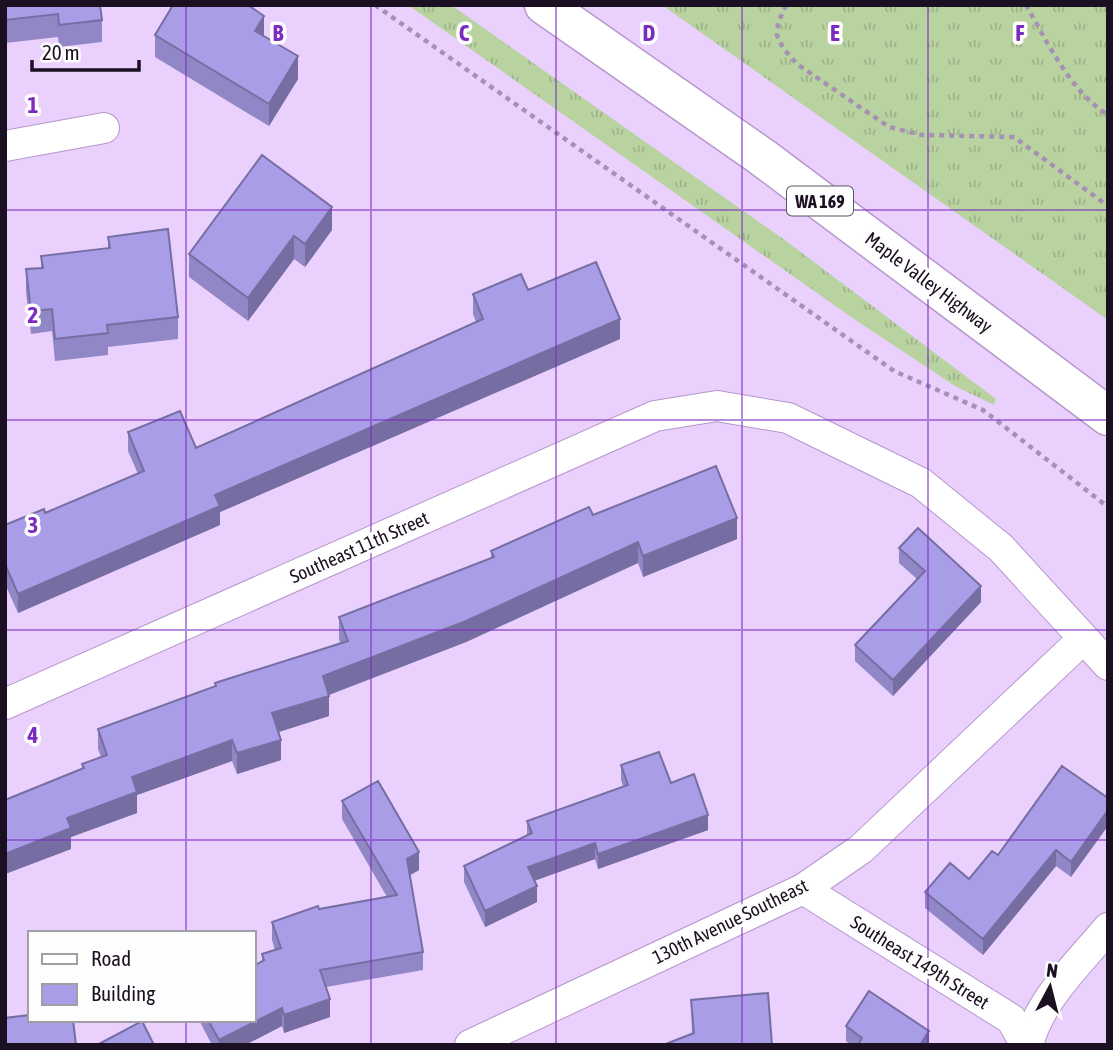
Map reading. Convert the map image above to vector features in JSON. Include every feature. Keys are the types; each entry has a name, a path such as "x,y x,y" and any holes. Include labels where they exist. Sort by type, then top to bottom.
{"main road":[{"name":"Maple Valley Highway","path":"544,5 762,157 1108,416"}],"street":[{"path":"5,146 104,128"},
{"name":"Southeast 11th Street","path":"5,704 655,416 717,406 788,418 920,483 1001,548 1108,666"},
{"name":"130th Avenue Southeast","path":"470,1045 803,889 861,849 1083,639"},
{"name":"Southeast 149th Street","path":"803,889 1012,1019 1027,1045"},
{"path":"1027,1045 1033,1024 1044,1007 1108,928"}],"path":[{"path":"374,5 894,371 984,410 1108,507"},
{"path":"786,5 776,35 783,48 797,64 889,127 922,135 1014,137 1108,206"},
{"path":"1026,5 1052,51 1090,104 1108,115"}],"green space":[{"path":"408,5 451,5 786,241 996,399 994,405 955,386 854,319"},
{"path":"662,5 1108,5 1108,320"}],"building":[{"path":"5,5 100,5 102,20 59,25 58,14 5,20"},
{"path":"173,5 248,5 264,16 255,31 298,56 269,104 155,35"},
{"path":"262,155 332,207 305,244 294,236 248,298 189,254"},
{"path":"168,229 178,317 107,325 108,333 55,339 52,309 31,311 26,269 43,268 41,256 110,248 108,237"},
{"path":"596,262 620,319 215,495 220,506 18,594 5,564 5,525 44,509 45,513 144,471 128,432 180,411 196,448 483,319 473,294 521,274 528,290"},
{"path":"716,466 737,518 643,556 638,542 466,621 323,676 329,696 272,713 281,740 237,753 232,740 132,777 137,792 67,818 71,828 5,854 5,800 84,768 82,764 107,755 98,729 216,686 215,683 348,641 339,617 494,557 491,551 589,507 593,515"},
{"path":"918,528 981,586 893,680 855,645 925,571 899,548"},
{"path":"659,752 671,783 694,774 708,815 598,854 595,843 528,867 537,886 485,911 464,866 532,833 527,821 628,785 621,765"},
{"path":"1062,766 1108,798 1108,810 1071,862 1056,850 983,939 925,892 950,863 969,879 992,851 998,855"},
{"path":"378,781 419,852 407,859 423,952 320,970 330,999 284,1015 282,1008 256,1021 256,965 264,960 262,954 281,948 272,922 318,906 319,909 397,895 342,801"},
{"path":"869,991 929,1031 920,1045 858,1045 862,1038 846,1026"},
{"path":"768,993 772,1045 663,1045 694,1033 691,1000"},
{"path":"28,1015 28,1022 73,1022 76,1045 5,1045 5,1018"},
{"path":"142,1022 154,1045 97,1045"},
{"path":"209,1022 254,1022 219,1040"}]}
